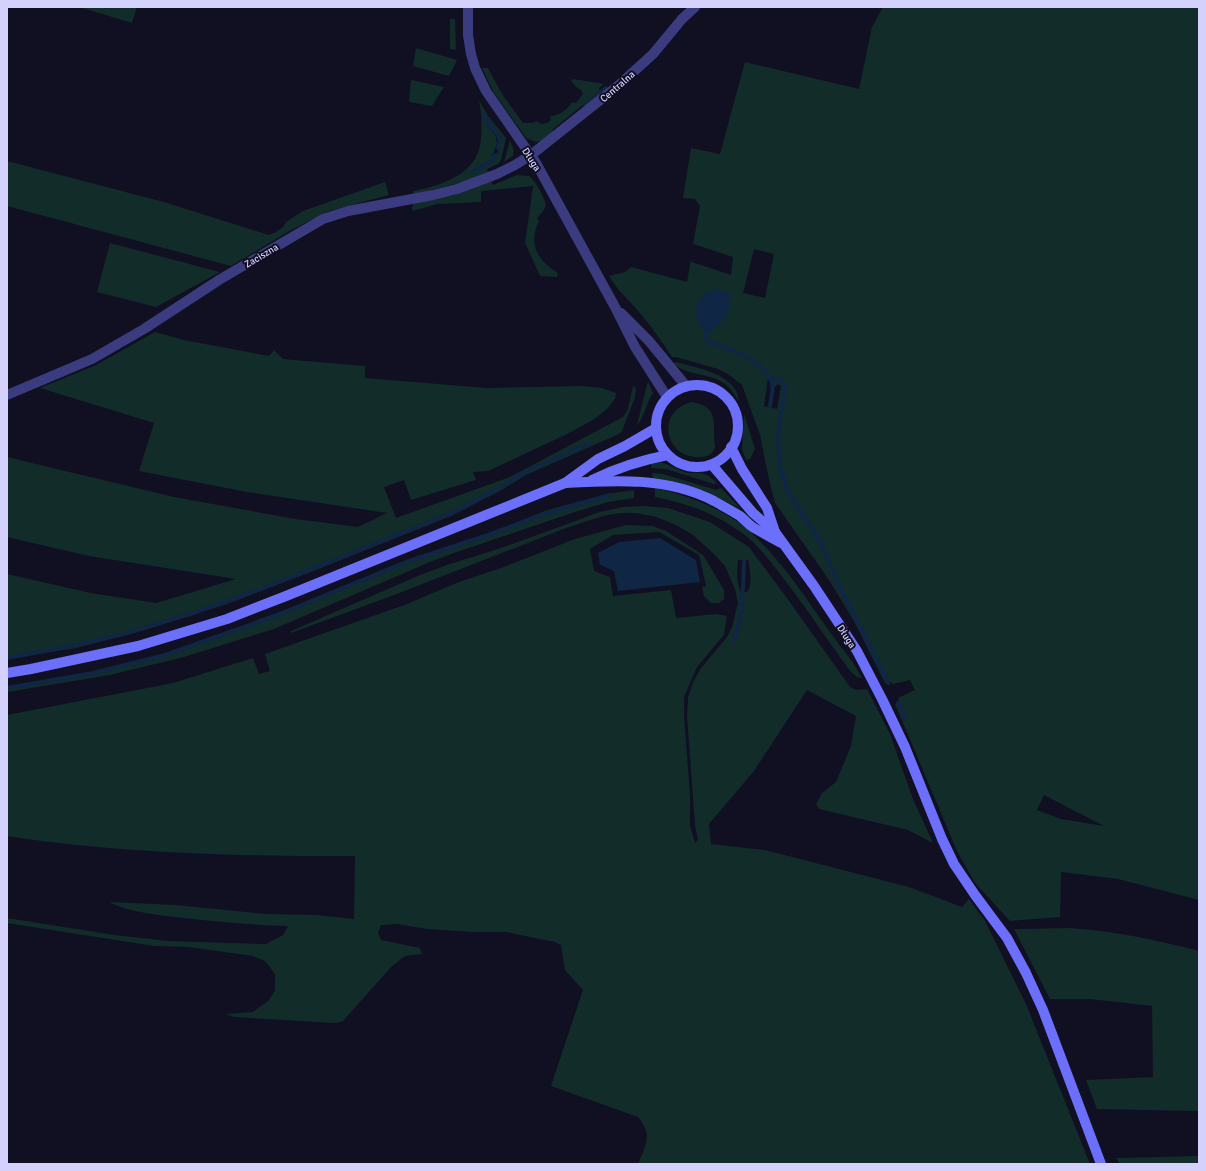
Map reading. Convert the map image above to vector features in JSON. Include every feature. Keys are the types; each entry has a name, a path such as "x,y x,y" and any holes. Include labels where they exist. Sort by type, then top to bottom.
{"main road":[{"path":"698,385 711,387 722,393 730,402 736,413 738,426 736,438 731,447 722,457 712,464 689,466 678,462 662,447 658,438 656,428 657,417 661,406 667,397 676,390 686,386 698,385"},
{"path":"7,673 38,668 138,646 227,619 565,483 598,459 625,446 656,428"},
{"name":"Długa","path":"731,447 742,469 767,508 775,532"},
{"path":"590,481 610,471 641,460 668,454"},
{"name":"Długa","path":"712,464 753,513 775,532 814,586 857,652 885,705 905,748 942,839 954,864 1007,938 1026,972 1043,1010 1101,1164"},
{"path":"565,483 590,481 645,482 665,484 684,489 728,508 742,517 753,527 784,545"}],"street":[{"name":"Długa","path":"468,7 468,35 473,61 480,80 494,105 531,155 615,307 635,347 667,397"},
{"name":"Centralna","path":"531,155 619,85 653,54 682,19 695,7"},
{"name":"Zaciszna","path":"7,395 92,359 144,329 219,280 323,219 348,211 457,189 504,171 531,155"},
{"name":"Długa","path":"615,307 649,341 686,386"}],"green space":[{"path":"79,7 137,7 132,23"},
{"path":"883,7 1199,7 1199,900 1118,879 1061,872 1060,917 1010,921 975,883 957,851 895,704 899,703 898,698 915,690 910,680 893,684 889,681 885,683 854,621 829,580 775,503 760,435 742,385 728,374 718,369 672,357 648,323 619,290 609,276 625,272 631,267 687,282 691,260 692,262 731,275 733,257 693,244 700,206 695,199 683,198 691,148 720,154 745,62 859,89 872,27","holes":["754,249 774,254 765,298 743,293","768,379 771,386 775,387 778,384 781,386 777,409 764,406","1044,795 1104,826 1061,819 1037,810"]},
{"path":"450,19 455,19 456,50 450,49"},
{"path":"416,48 457,60 449,76 413,66"},
{"path":"482,68 488,68 502,94 523,123 533,123 537,121 541,124 547,123 551,120 550,116 563,112 572,102 576,103 583,94 571,80 573,79 604,84 599,88 600,91 552,130 555,133 541,141 536,142 526,138 493,91"},
{"path":"411,80 444,87 432,106 409,102"},
{"path":"479,100 488,116 506,138 501,160 498,164 487,169 488,172 470,179 413,194 413,191 440,184 457,176 465,171 471,164 479,151 482,129","holes":["482,115 485,115 495,128 501,140 493,161 473,173 472,170 492,158 497,143 496,137 483,118"]},
{"path":"510,140 514,151 513,156 504,162"},
{"path":"7,161 164,202 269,235 276,232 283,227 286,222 303,211 385,182 389,195 329,211 291,230 231,266 7,206"},
{"path":"517,175 529,176 543,197 546,205 544,210 537,218 539,221 534,237 536,251 545,263 558,273 557,277 540,276 525,243 533,186 481,191 481,202 438,204 412,211 413,203 454,195 491,181 493,185"},
{"path":"110,243 220,272 156,307 97,292"},
{"path":"155,332 184,340 269,356 274,350 283,359 365,366 365,378 487,388 581,386 602,388 616,393 615,399 607,409 593,420 567,434 488,471 473,472 476,480 411,500 404,480 384,487 396,518 510,477 623,417 628,409 633,386 636,388 635,397 622,431 619,434 526,475 498,492 451,516 227,604 148,629 76,648 7,659 7,574 91,593 156,603 236,579 89,556 7,537 7,457 174,497 296,519 358,527 387,513 247,492 139,471 154,423 40,388 96,365"},
{"path":"676,362 705,370 724,378 737,392 739,401 729,388 719,380 692,373 673,363"},
{"path":"648,381 653,393 642,418 637,425"},
{"path":"691,402 701,404 711,412 714,424 715,447 710,455 701,457 689,456 679,451 673,444 669,434 669,425 672,415 679,407"},
{"path":"744,414 755,449 750,459 746,460 742,449"},
{"path":"659,462 687,473 703,474 710,477 717,483 714,484 666,469 652,468 650,463"},
{"path":"652,473 663,474 716,490 721,488 741,509 707,492 685,484 653,478"},
{"path":"655,488 678,494 711,507 741,524 753,534 791,578 852,661 862,678 857,677 850,671 787,582 750,539 730,525 710,514 677,502 655,497"},
{"path":"634,490 634,498 608,502 575,512 454,553 274,629 184,657 110,675 7,692 7,687 98,671 171,652 297,606 404,561 498,530 547,510 607,494"},
{"path":"643,506 668,508 710,522 749,547 850,687 856,690 867,689 890,734 913,799 933,843 908,830 819,809 816,804 822,793 836,782 851,746 856,716 807,690 754,771 709,824 711,844 765,850 909,887 962,907 969,899 985,921 1026,1004 1090,1164 638,1164 647,1140 647,1135 643,1123 638,1117 551,1086 583,990 565,970 561,945 555,942 506,932 474,932 427,929 397,924 381,925 378,933 381,940 420,948 422,954 405,956 391,967 343,1021 335,1023 235,1017 225,1014 253,1012 268,1001 275,991 275,974 265,961 253,956 188,947 154,946 7,923 7,918 114,935 169,941 266,944 283,935 288,926 223,922 155,915 126,909 109,902 176,905 266,914 317,915 354,919 355,856 181,853 94,847 7,836 7,715 173,683 253,658 259,674 270,671 265,654 407,604 459,582 501,568 575,539 626,525 653,526 666,531 703,555 724,590 724,599 719,603 711,603 704,596 702,587 706,586 699,555 659,532 613,535 590,549 594,571 610,577 613,596 671,590 676,618 716,614 727,616 724,635 697,667 684,697 690,795 690,826 695,843 698,840 695,825 687,716 688,697 693,682 701,668 727,637 732,627 738,603 735,589 725,566 693,535 674,524 656,517 636,513 620,513 603,516 566,528 402,592 291,633 291,631 420,575 504,547 600,512 623,507","holes":["738,560 748,560 750,568 750,585 747,592 741,592 737,572"]},
{"path":"1071,928 1135,936 1199,951 1199,1111 1097,1109 1086,1080 1153,1077 1152,1006 1090,999 1050,999 1014,929"},
{"path":"1199,1156 1199,1164 1120,1164 1116,1158"}],"water":[{"path":"714,290 724,291 731,295 726,316 711,331 705,330 699,325 696,308 703,296"},
{"path":"660,538 696,560 700,582 618,591 614,571 600,565 598,553 619,542"}],"waterway":[{"path":"585,106 606,88"},
{"path":"483,115 499,137 500,141 498,148"},
{"path":"473,172 491,162 496,155"},
{"path":"705,330 705,336 708,342 725,347 743,355 759,365 765,371 772,384 770,406"},
{"path":"770,378 782,380 785,386 778,435 780,468 788,492 818,537 838,583 888,683"},
{"path":"7,658 81,644 127,633 193,613 266,587 454,512 526,472 590,443"},
{"path":"7,688 93,673 165,655 277,615 406,562 488,535 542,515 610,495"},
{"path":"734,641 741,611 744,561"},
{"path":"898,703 905,718"}]}
